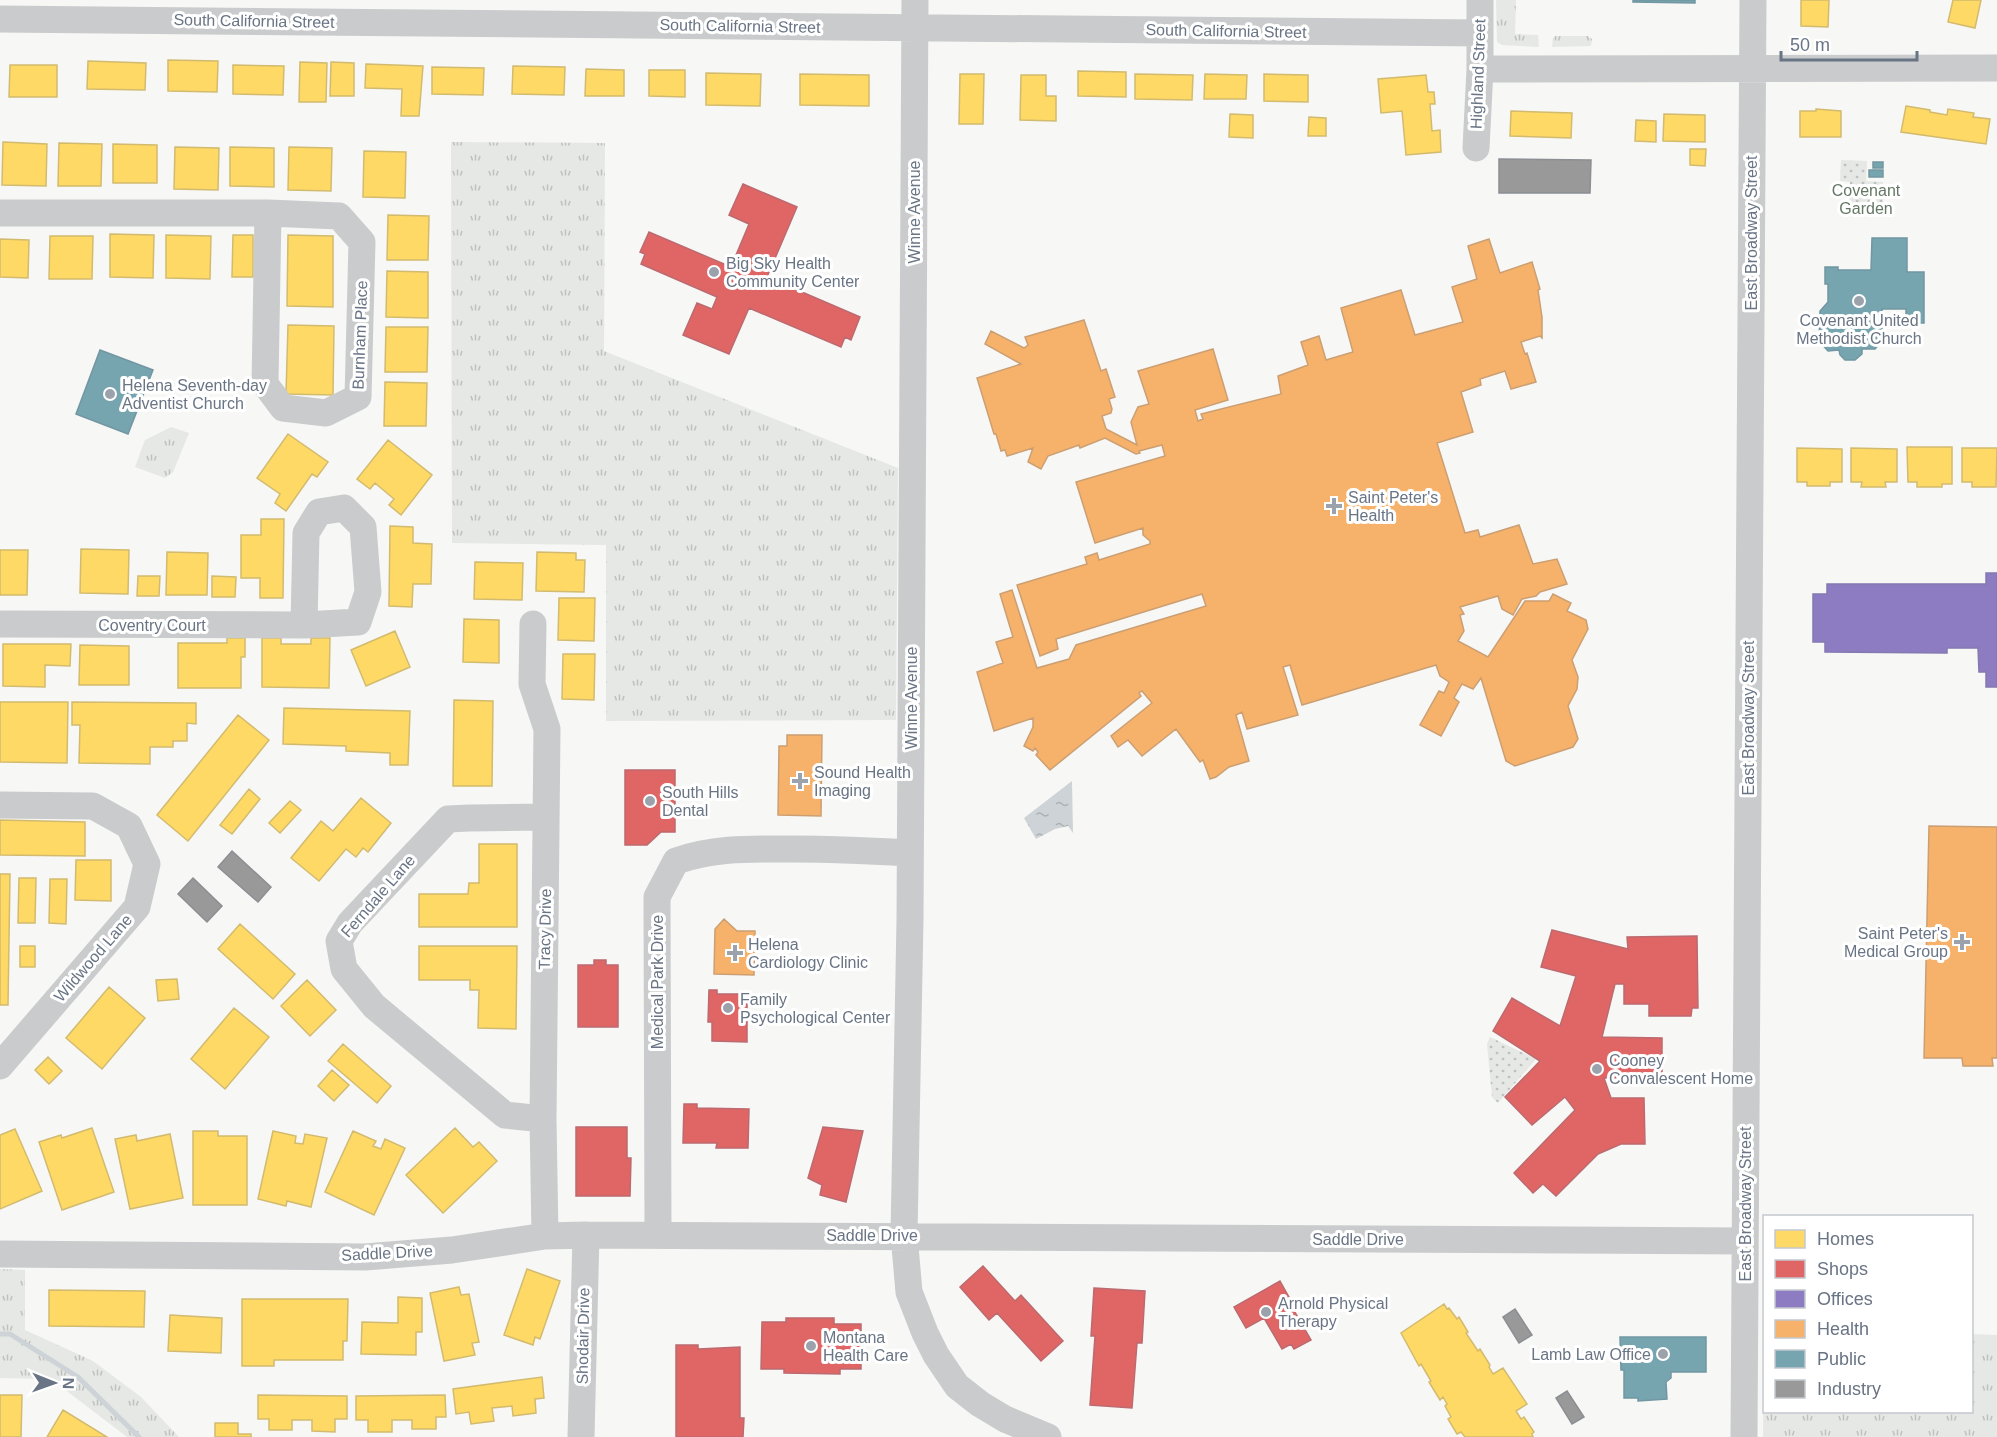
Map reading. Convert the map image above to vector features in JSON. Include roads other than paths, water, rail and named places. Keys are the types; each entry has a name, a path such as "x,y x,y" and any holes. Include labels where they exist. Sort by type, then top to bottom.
{"street":[{"name":"Winne Avenue","path":"915,0 910,853 904,1235 909,1292 936,1355 957,1386 980,1404 1005,1419 1048,1437"},
{"name":"Highland Street","path":"1476,148 1480,69 1480,0"},
{"name":"East Broadway Street","path":"1744,1437 1753,0"},
{"name":"South California Street","path":"0,19 1480,33"},
{"path":"1480,69 1997,68"},
{"name":"Burnham Place","path":"0,213 268,213 339,216 362,242 358,397 326,413 283,408 265,384 268,213"},
{"name":"Coventry Court","path":"0,624 304,626"},
{"name":"Tracy Drive","path":"533,624 532,684 548,729 543,1119 545,1236"},
{"name":"Wildwood Lane","path":"0,805 93,806 129,826 147,864 137,907 0,1066"},
{"name":"Ferndale Lane","path":"543,1119 505,1115 374,1006 344,969 339,941 350,923 448,819 546,817"},
{"name":"Medical Park Drive","path":"658,1235 657,897 676,861 700,853 742,848 910,853"},
{"name":"Saddle Drive","path":"0,1254 365,1257 452,1250 545,1236 586,1235 904,1235 1745,1242"},
{"name":"Shodair Drive","path":"581,1437 586,1235"}],"water":[{"path":"1072,781 1073,833 1068,826 1055,829 1036,839 1024,818"}],"waterway":[{"path":"0,1334 10,1334 78,1377 139,1437"}],"place":[{"name":"Big Sky Health Community Center","path":"714,272"},
{"name":"Covenant United Methodist Church","path":"1859,301"},
{"name":"Helena Seventh-day Adventist Church","path":"110,394"},
{"name":"Saint Peter's Health","path":"1334,506"},
{"name":"Sound Health Imaging","path":"800,781"},
{"name":"South Hills Dental","path":"650,801"},
{"name":"Saint Peter's Medical Group","path":"1962,942"},
{"name":"Helena Cardiology Clinic","path":"735,953"},
{"name":"Family Psychological Center","path":"728,1008"},
{"name":"Cooney Convalescent Home","path":"1597,1069"},
{"name":"Arnold Physical Therapy","path":"1266,1312"},
{"name":"Montana Health Care","path":"811,1346"},
{"name":"Lamb Law Office","path":"1663,1354"}],"park label":[{"name":"Covenant Garden","path":"1866,199"}]}
